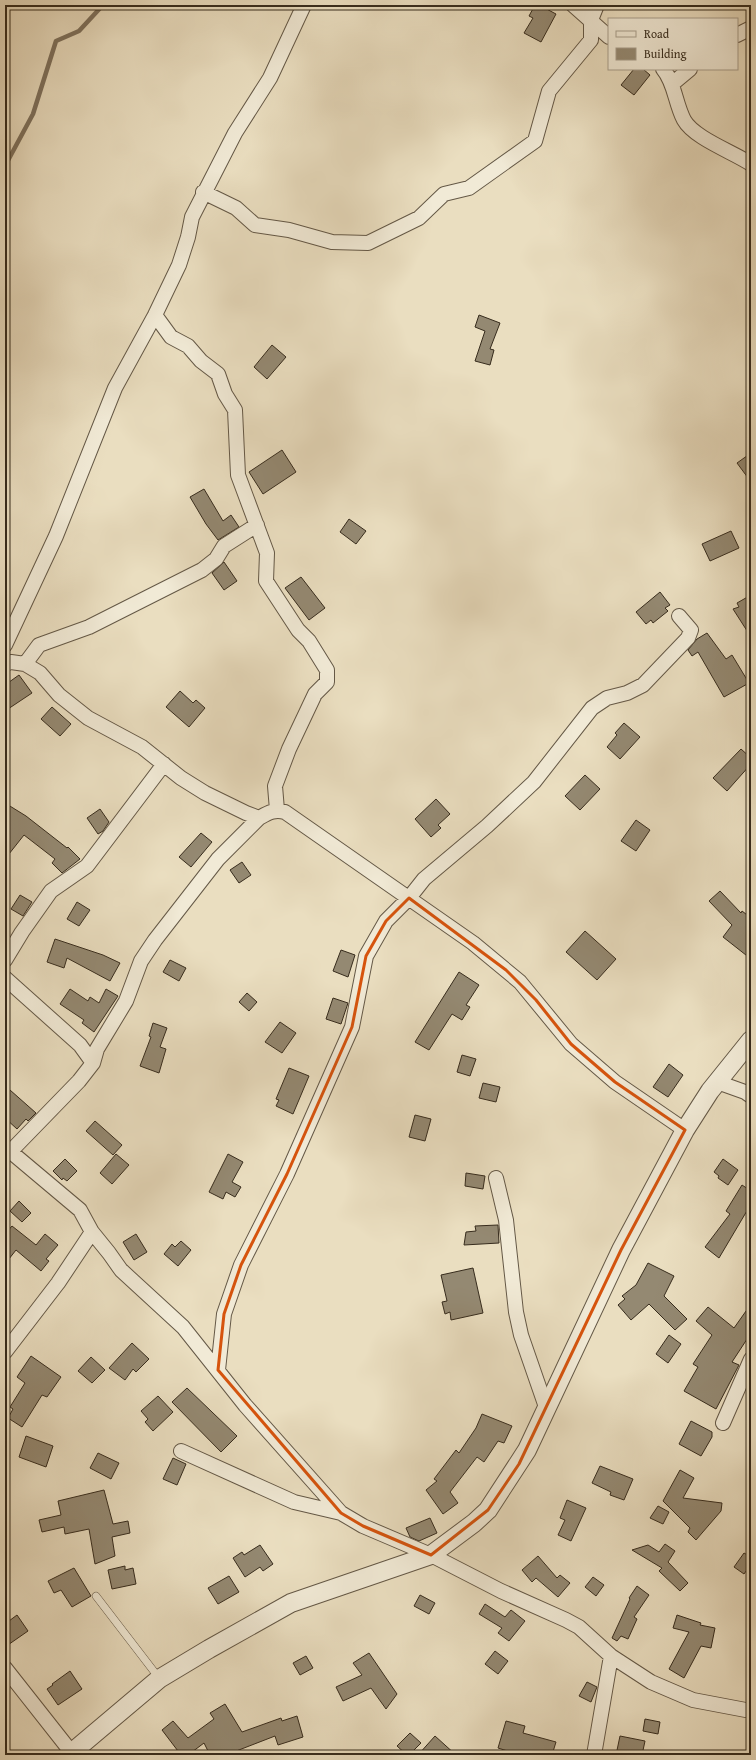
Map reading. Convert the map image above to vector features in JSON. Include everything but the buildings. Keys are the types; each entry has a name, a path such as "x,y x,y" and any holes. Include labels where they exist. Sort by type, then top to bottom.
{"street":[{"path":"5,645 56,536 114,388 155,315 179,265 188,237 192,217 235,133 270,78 304,5"},
{"path":"573,5 608,36"},
{"path":"204,192 236,208 255,226 289,230 332,242 368,243 419,218 444,194 469,188 535,141 549,91 591,40 591,20 597,5"},
{"path":"738,34 751,28"},
{"path":"664,70 672,84 677,104 685,122 702,138 736,154 751,164"},
{"path":"672,84 689,70"},
{"path":"155,315 171,337 188,346 201,361 218,374 225,394 236,410 238,475 266,553 266,581 298,630 309,641 327,670 327,682 315,694 289,749 275,786 277,810"},
{"path":"24,664 39,645 89,627 202,570 216,559 224,546 257,525"},
{"path":"218,1370 224,1314 241,1265 287,1174 352,1027 366,956 386,921 409,898 424,878 488,826 534,782 592,708 607,698 627,693 643,685 688,638 691,630 679,616"},
{"path":"5,664 11,662 24,664 40,673 59,695 88,718 142,747 181,778 205,793 258,818"},
{"path":"5,960 22,932 51,891 87,866 164,764"},
{"path":"685,1130 615,1082 571,1044 559,1031 536,1000 506,970 473,943 285,812 277,810 258,818 218,859 155,940 141,961 126,1001 97,1049 93,1063 79,1081 7,1150 80,1210 92,1232 109,1253 120,1270 183,1327 246,1405 342,1513 363,1526 431,1555 501,1591 579,1627 612,1656 651,1682 693,1700 751,1710"},
{"path":"5,978 80,1044 93,1063"},
{"path":"5,1668 70,1754 159,1679 208,1649 291,1603 431,1555 474,1523 488,1510 519,1464 547,1410 621,1250 685,1130 717,1082 751,1040"},
{"path":"717,1082 745,1092 751,1096"},
{"path":"496,1178 506,1220 516,1312 521,1335 547,1410"},
{"path":"5,1352 58,1283 92,1232"},
{"path":"723,1423 751,1359"},
{"path":"181,1450 294,1502 342,1513"},
{"path":"594,1755 612,1656"}],"lane":[{"path":"96,1596 159,1679"}],"highlighted area":[{"path":"409,898 506,970 536,1000 571,1044 615,1082 685,1130 621,1250 519,1464 488,1510 431,1555 363,1526 341,1513 218,1370 224,1314 241,1265 287,1174 352,1027 366,956 386,921"}],"waterway":[{"path":"5,166 33,114 56,41 79,31 103,5"}]}
